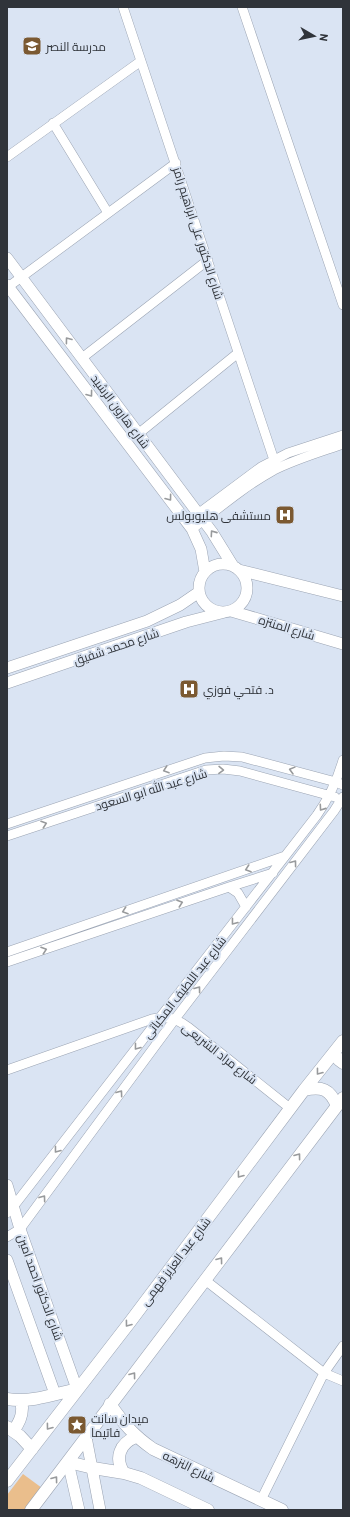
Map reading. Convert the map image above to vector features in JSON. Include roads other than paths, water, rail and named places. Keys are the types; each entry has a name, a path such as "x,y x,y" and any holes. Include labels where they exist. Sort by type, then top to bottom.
{"main road":[{"name":"شارع عبد العزيز فهمى","path":"7,1481 304,1090 343,1041"},
{"path":"334,1053 343,1063"},
{"path":"31,1510 340,1102 325,1090 315,1087 304,1090"},
{"path":"7,1399 21,1400 77,1389"},
{"path":"21,1400 22,1414 20,1421 10,1429 32,1449"},
{"name":"شارع النزهه","path":"110,1404 125,1425 136,1437 153,1449 282,1510"},
{"path":"124,1473 119,1460 119,1452 123,1445 136,1437"},
{"path":"68,1462 124,1473 141,1478 208,1510"}],"street":[{"name":"شارع الدكتور على ابراهيم رامز","path":"123,7 274,460"},
{"path":"242,7 343,305"},
{"path":"7,157 141,61"},
{"path":"53,123 108,213"},
{"path":"8,286 176,163"},
{"name":"شارع هارون الرشيد","path":"7,258 201,517 236,568"},
{"path":"82,358 208,260"},
{"name":"شارع هارون الرشيد","path":"8,286 190,525 201,549 205,572"},
{"path":"138,434 238,353"},
{"path":"201,517 248,475 274,460 343,435"},
{"path":"190,525 275,470 303,458 343,444"},
{"path":"236,568 245,579 247,590 244,600 236,608 228,611 219,612 208,607 204,603 199,592 201,578 211,567 226,564 236,568 343,596"},
{"name":"شارع محمد شفيق","path":"7,668 148,622 180,605 199,592"},
{"name":"شارع المنتزه","path":"228,611 343,644"},
{"name":"شارع محمد شفيق","path":"7,682 186,622 228,611"},
{"name":"شارع عبد الله ابو السعود","path":"7,824 205,758 224,756 242,757 340,784"},
{"name":"شارع عبد اللطيف المكباتى","path":"10,1210 340,784 343,760"},
{"name":"شارع عبد الله ابو السعود","path":"7,836 206,770 223,769 240,771 342,799"},
{"name":"شارع عبد اللطيف المكباتى","path":"20,1230 174,1019 342,799"},
{"path":"7,952 285,856"},
{"path":"7,962 272,873 281,880"},
{"path":"229,887 238,893 246,907"},
{"name":"شارع مراد الشريعى","path":"7,1070 160,1018 174,1019 188,1027 291,1108"},
{"name":"شارع الدكتور احمد امين","path":"7,1185 10,1210 20,1230 77,1389"},
{"path":"7,1237 20,1230"},
{"name":"شارع الدكتور احمد امين","path":"7,1260 55,1394"},
{"path":"205,1280 324,1373 343,1382"},
{"path":"261,1500 324,1373 343,1346"},
{"path":"86,1437 100,1510"},
{"path":"68,1462 79,1510"}],"place":[{"name":"مدرسة النصر","path":"32,46"},
{"name":"مستشفى هليوبولس","path":"285,515"},
{"name":"د. فتحي فوزي","path":"189,689"},
{"name":"ميدان سانت فاتيما","path":"77,1425"}]}
